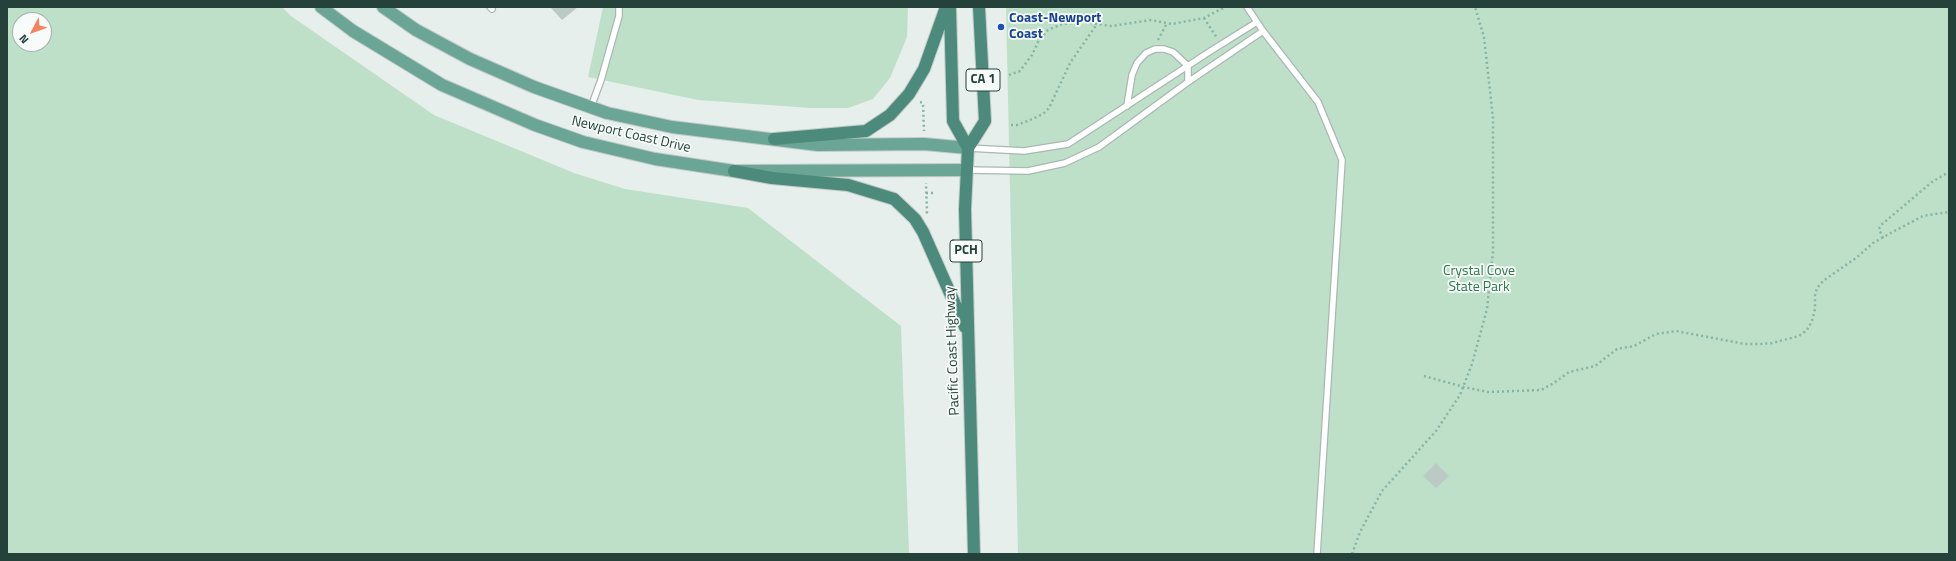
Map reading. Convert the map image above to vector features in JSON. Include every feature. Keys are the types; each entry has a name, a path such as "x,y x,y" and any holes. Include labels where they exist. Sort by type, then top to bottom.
{"highway":[{"path":"774,139 866,130 890,115 909,94 924,69 946,7"},
{"name":"CA 1","path":"950,7 953,121 968,148"},
{"name":"Pacific Coast Highway","path":"974,554 967,332 965,209 968,148 985,121 979,7"},
{"path":"734,171 772,178 848,185 894,199 915,219 923,232 967,332"}],"main road":[{"name":"Newport Coast Drive","path":"321,7 353,32 442,85 535,126 583,142 655,159 734,171 966,170"},
{"name":"Newport Coast Drive","path":"383,7 416,30 470,59 534,87 607,113 672,128 818,145 924,144 968,148"}],"lane":[{"path":"591,107 601,80 619,16 620,7"},
{"path":"1247,7 1263,31 1318,102 1342,160 1317,554"},
{"path":"968,148 1024,151 1068,144 1221,44 1258,22"},
{"path":"966,170 1028,171 1065,163 1098,147 1188,82 1263,31"},
{"path":"1127,106 1132,75 1137,63 1146,53 1158,49 1173,52 1188,66 1188,82"}],"path":[{"path":"1009,75 1020,71 1032,55 1039,40 1048,30 1062,24 1084,22 1125,25 1151,20 1167,23 1191,22 1204,18 1225,7"},
{"path":"1352,554 1360,532 1382,491 1436,431 1460,395 1472,364 1487,309 1492,252 1493,118 1484,37 1475,7"},
{"path":"1204,18 1221,44"},
{"path":"1158,49 1158,40 1167,23"},
{"path":"1011,125 1017,126 1043,114 1048,108 1070,63 1097,24"},
{"path":"920,102 923,103 924,131"},
{"path":"1883,238 1879,229 1881,225 1932,182 1949,172"},
{"path":"925,213 927,212 926,183"},
{"path":"926,193 934,192"},
{"path":"1424,376 1488,392 1541,390 1554,384 1569,372 1596,366 1617,349 1634,346 1656,334 1665,332 1676,331 1696,333 1745,344 1772,343 1799,336 1807,330 1812,321 1817,288 1823,281 1856,258 1873,243 1922,216 1948,212"}],"green space":[{"path":"7,7 282,7 291,16 434,115 574,173 625,189 748,208 901,326 909,554 7,554"},
{"path":"603,7 908,7 907,37 890,78 873,99 848,108 811,108 698,100 588,77"},
{"name":"Crystal Cove State Park","path":"1006,7 1949,7 1949,554 1018,554"}],"building":[{"path":"550,7 578,7 562,20"},
{"path":"1436,463 1449,476 1436,488 1423,476"}],"place":[{"name":"Coast-Newport Coast","path":"1001,27"}]}
